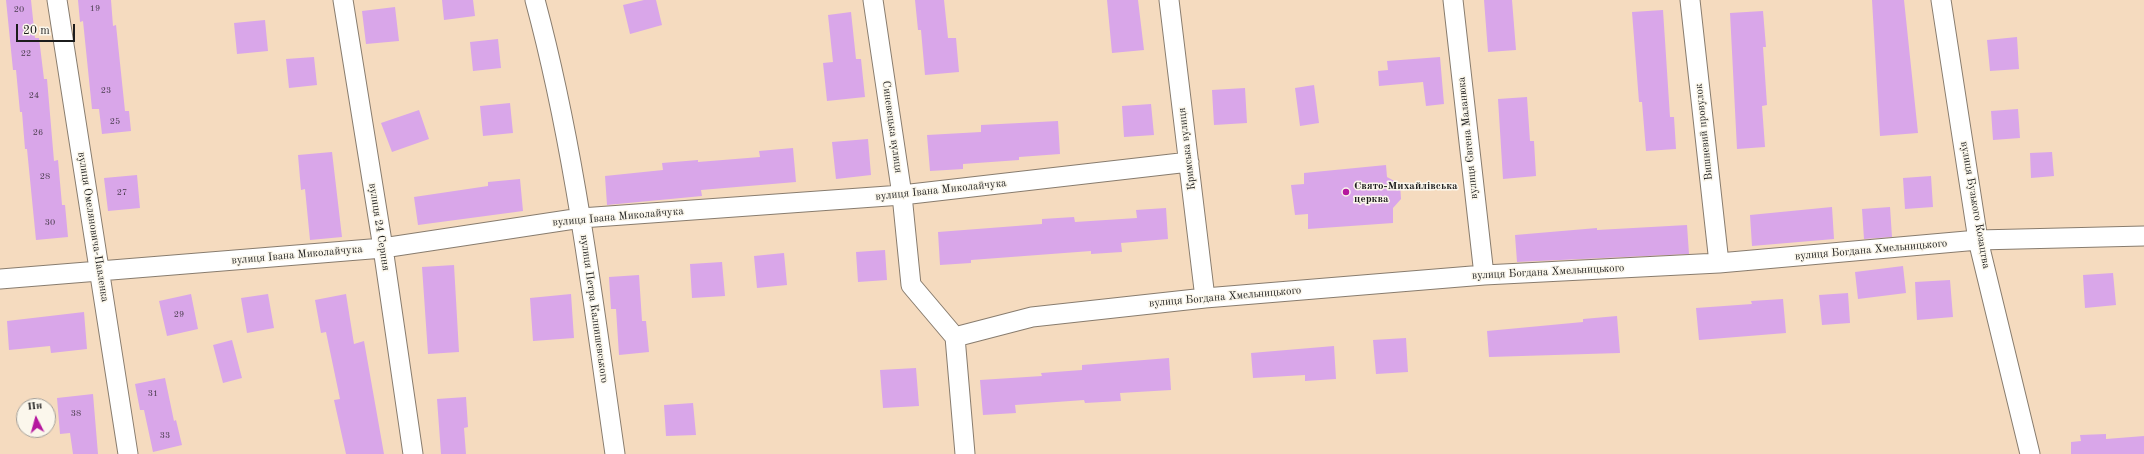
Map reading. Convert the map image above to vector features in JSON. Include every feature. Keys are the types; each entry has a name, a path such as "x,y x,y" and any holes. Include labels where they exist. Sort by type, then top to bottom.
{"street":[{"name":"вулиця Омеляновича-Павленка","path":"56,0 128,454"},
{"name":"вулиця 24 Серпня","path":"343,0 383,248 413,454"},
{"name":"вулиця Петра Калнишевського","path":"535,0 566,132 581,218 615,454"},
{"name":"Синевецька вулиця","path":"874,0 902,195 910,285 955,337"},
{"name":"Кримська вулиця","path":"1169,0 1205,298"},
{"name":"вулиця Євгена Маланюка","path":"1452,0 1484,275"},
{"name":"Вишневий провулок","path":"1690,0 1719,263"},
{"name":"вулиця Бузького Козацтва","path":"1942,0 1978,240 2030,454"},
{"name":"вулиця Івана Миколайчука","path":"0,278 383,248 581,218 902,195 1189,162"},
{"name":"вулиця Богдана Хмельницького","path":"955,337 1032,317 1205,298 1484,275 1719,263 1978,240 2144,236"},
{"path":"955,337 965,454"}],"building":[{"path":"6,0 31,0 35,38 39,38 44,79 47,79 54,161 58,160 62,205 65,205 68,237 36,240 27,149 25,149 22,112 20,112 16,70 13,70"},
{"path":"78,0 111,0 113,26 116,25 125,111 129,111 131,131 102,134 99,109 92,109 83,21 80,22"},
{"path":"442,0 473,0 475,16 444,20"},
{"path":"644,0 656,0 662,25 630,34 623,5"},
{"path":"915,0 944,0 948,38 956,38 959,72 925,75 921,30 918,30"},
{"path":"1107,0 1138,0 1144,50 1112,53"},
{"path":"1484,0 1512,0 1516,50 1488,52"},
{"path":"1872,0 1904,0 1918,133 1880,136"},
{"path":"395,7 399,41 366,44 362,11"},
{"path":"1663,10 1670,117 1674,117 1676,149 1646,151 1642,102 1639,102 1632,12"},
{"path":"1763,11 1766,47 1763,47 1767,105 1762,106 1765,147 1737,149 1730,13"},
{"path":"851,12 856,59 861,59 865,97 827,101 823,63 833,62 828,15"},
{"path":"265,20 268,51 237,54 234,23"},
{"path":"2017,37 2019,69 1990,71 1987,40"},
{"path":"498,39 501,68 473,71 470,42"},
{"path":"314,57 317,85 289,88 286,59"},
{"path":"1440,57 1444,104 1426,106 1423,82 1379,86 1378,71 1388,70 1387,61"},
{"path":"1314,85 1319,123 1300,126 1295,88"},
{"path":"1245,88 1247,123 1214,125 1212,90"},
{"path":"1527,97 1530,141 1534,141 1536,176 1503,179 1498,99"},
{"path":"510,103 513,133 483,136 480,106"},
{"path":"1151,104 1154,135 1124,137 1122,106"},
{"path":"2018,109 2020,138 1993,140 1991,111"},
{"path":"419,110 429,139 392,152 381,123"},
{"path":"1058,121 1060,154 1019,157 1019,160 963,164 963,169 930,171 927,135 981,132 981,125"},
{"path":"868,139 871,175 836,179 832,142"},
{"path":"793,148 796,182 701,190 702,196 607,205 605,176 663,170 662,163 698,160 698,162 760,157 759,151"},
{"path":"332,152 342,237 310,240 305,189 301,190 298,155"},
{"path":"2052,152 2054,176 2031,178 2030,153"},
{"name":"Свято-Михайлівська церква","path":"1386,165 1387,177 1400,184 1401,199 1393,208 1393,223 1308,229 1308,214 1295,215 1291,185 1304,184 1304,173"},
{"path":"137,175 140,208 108,211 104,178"},
{"path":"1931,176 1933,207 1905,209 1903,178"},
{"path":"520,179 523,211 418,225 414,197 488,186 488,182"},
{"path":"1832,207 1834,239 1752,246 1750,215"},
{"path":"1890,207 1892,237 1864,239 1862,209"},
{"path":"1166,208 1168,239 1121,243 1122,252 1091,254 1091,251 971,260 971,263 940,265 938,232 1042,224 1042,219 1074,217 1075,222 1137,218 1136,210"},
{"path":"1687,225 1689,254 1517,262 1515,235 1597,228 1597,230"},
{"path":"885,250 887,280 858,282 856,252"},
{"path":"784,253 787,285 757,288 754,256"},
{"path":"722,262 725,296 692,298 690,264"},
{"path":"454,265 459,352 428,354 422,267"},
{"path":"1903,266 1906,293 1858,299 1855,272"},
{"path":"2113,273 2116,305 2085,308 2083,275"},
{"path":"639,275 642,321 646,321 649,352 619,355 616,309 611,309 609,277"},
{"path":"1950,280 1953,317 1917,320 1915,282"},
{"path":"1848,293 1850,323 1822,325 1819,295"},
{"path":"191,294 198,329 167,336 159,301"},
{"path":"268,294 274,328 247,333 241,298"},
{"path":"346,294 354,344 364,341 384,454 346,454 334,400 340,399 326,332 321,333 315,300"},
{"path":"571,294 574,338 533,341 530,298"},
{"path":"1783,299 1786,333 1699,340 1696,308 1752,304 1751,301"},
{"path":"84,312 87,349 51,353 50,346 9,350 7,321"},
{"path":"1617,316 1620,353 1489,357 1487,331 1583,322 1583,319"},
{"path":"1406,338 1408,372 1376,374 1373,340"},
{"path":"232,340 242,378 223,383 213,345"},
{"path":"1334,346 1336,379 1305,381 1305,375 1253,378 1251,353"},
{"path":"1169,358 1171,390 1120,393 1121,401 1085,403 1084,400 1015,405 1016,413 983,415 980,380 1042,376 1041,373 1082,370 1082,365"},
{"path":"916,368 919,406 883,408 880,370"},
{"path":"165,378 174,421 176,420 182,445 153,452 144,410 140,410 135,384"},
{"path":"93,394 98,454 73,454 70,433 60,434 57,398"},
{"path":"466,397 468,427 464,428 466,454 441,454 437,399"},
{"path":"693,403 696,435 666,436 664,405"},
{"path":"2106,434 2106,439 2144,436 2144,454 2071,454 2071,442 2081,441 2080,435"}],"place":[{"name":"Свято-Михайлівська церква","path":"1346,192"}]}
